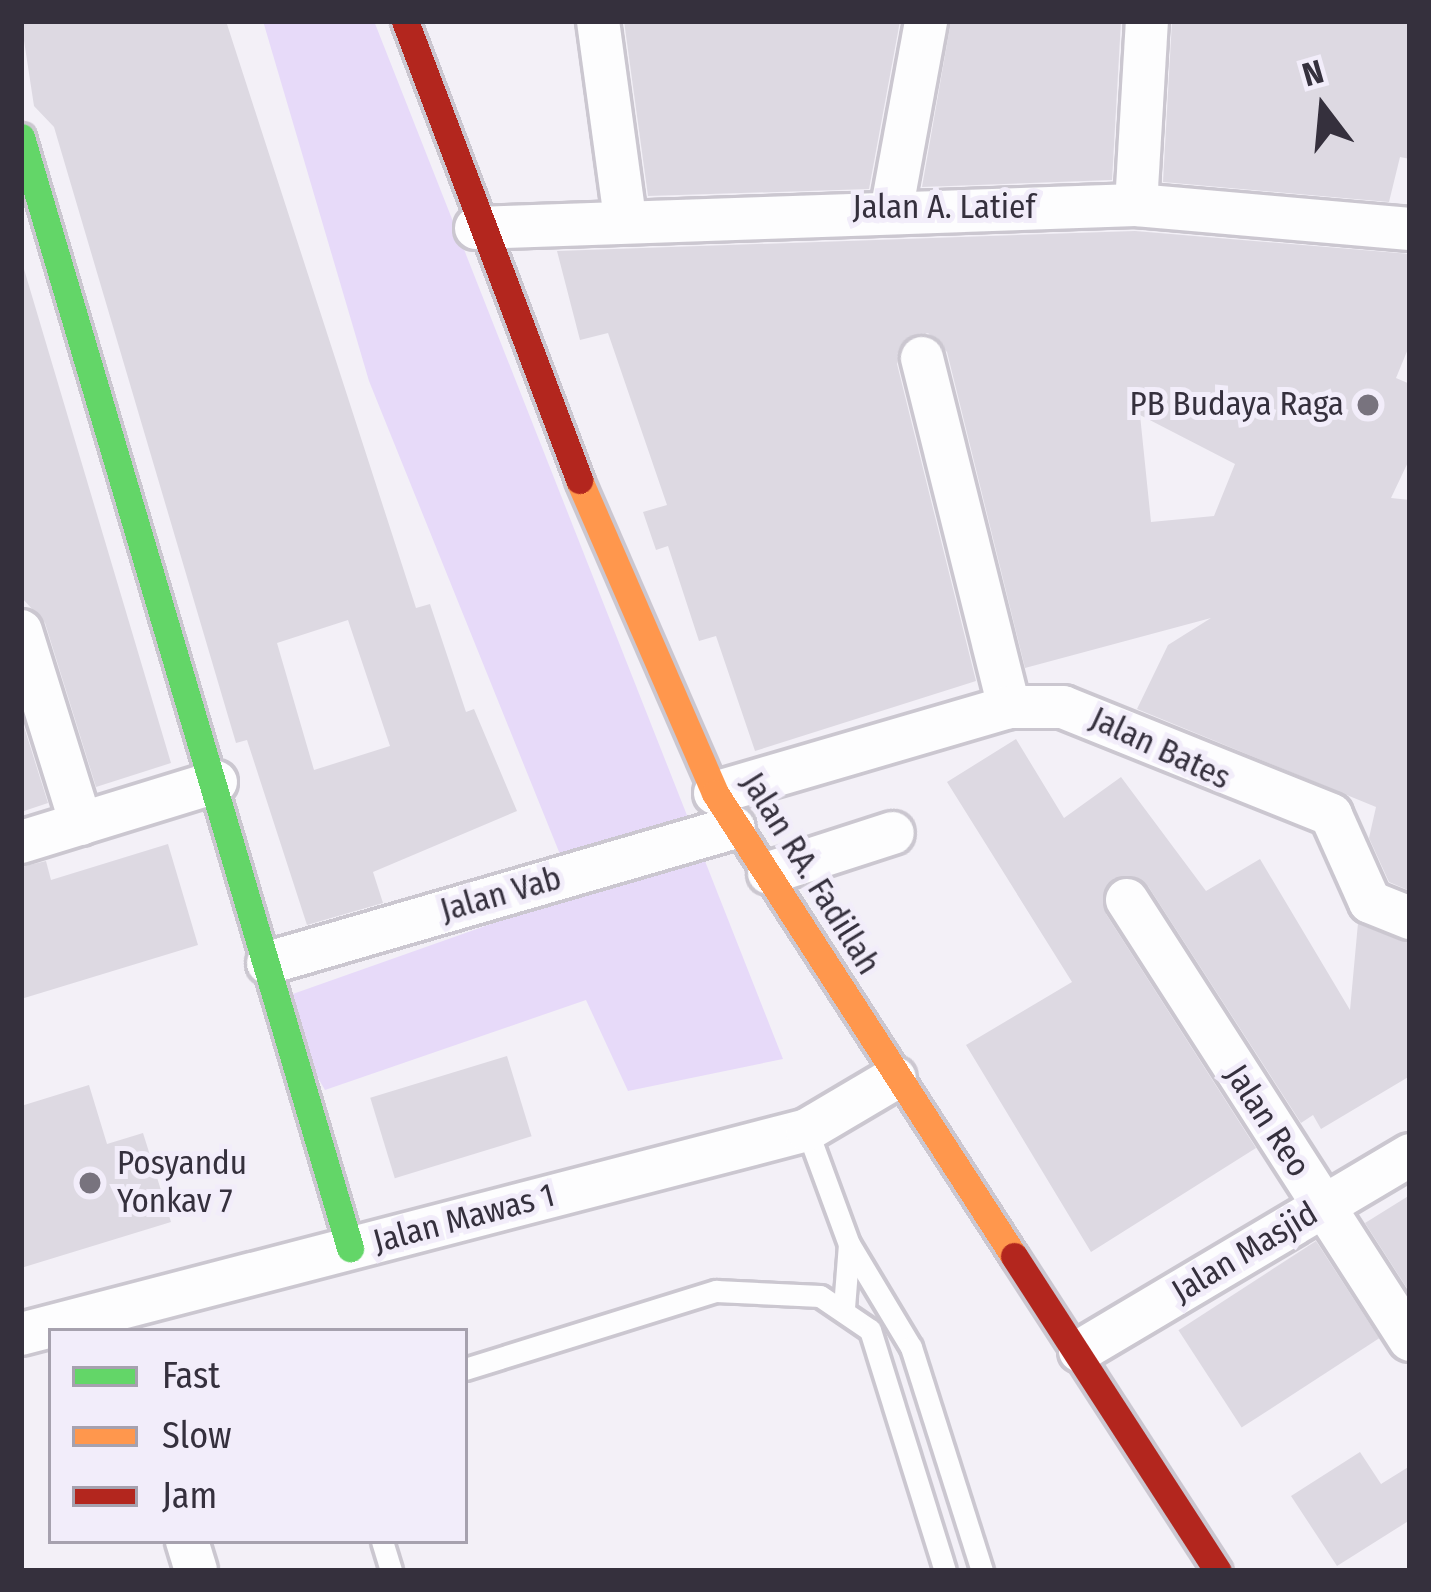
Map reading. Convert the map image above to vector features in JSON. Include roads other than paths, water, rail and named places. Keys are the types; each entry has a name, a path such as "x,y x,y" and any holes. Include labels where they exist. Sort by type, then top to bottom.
{"main road":[{"name":"Jalan RA. Fadillah","path":"405,21 476,228 724,811 1218,1571"},
{"path":"21,137 216,782 350,1248"}],"street":[{"path":"598,21 624,210"},
{"path":"892,207 926,21"},
{"path":"1136,205 1147,21"},
{"name":"Jalan A. Latief","path":"476,228 892,207 1136,205 1410,229"},
{"path":"922,358 1009,707"},
{"path":"21,631 80,824"},
{"name":"Jalan Bates","path":"724,811 1009,707 1082,712 1187,766 1331,815 1370,902 1410,918"},
{"path":"21,842 216,782"},
{"name":"Jalan Vab","path":"268,962 724,811"},
{"path":"769,874 893,833"},
{"name":"Jalan Reo","path":"1127,900 1410,1340"},
{"name":"Jalan Mawas 1","path":"65,1328 123,1320 350,1248 807,1130 895,1078"},
{"name":"Jalan Masjid","path":"1079,1351 1410,1155"}],"lane":[{"path":"807,1130 848,1244 911,1347 982,1571"},
{"path":"844,1307 848,1244"},
{"path":"468,1368 730,1288 791,1288 844,1307 877,1348 945,1571"}],"place":[{"name":"PB Budaya Raga","path":"1368,405"},
{"name":"Posyandu Yonkav 7","path":"90,1183"}]}
